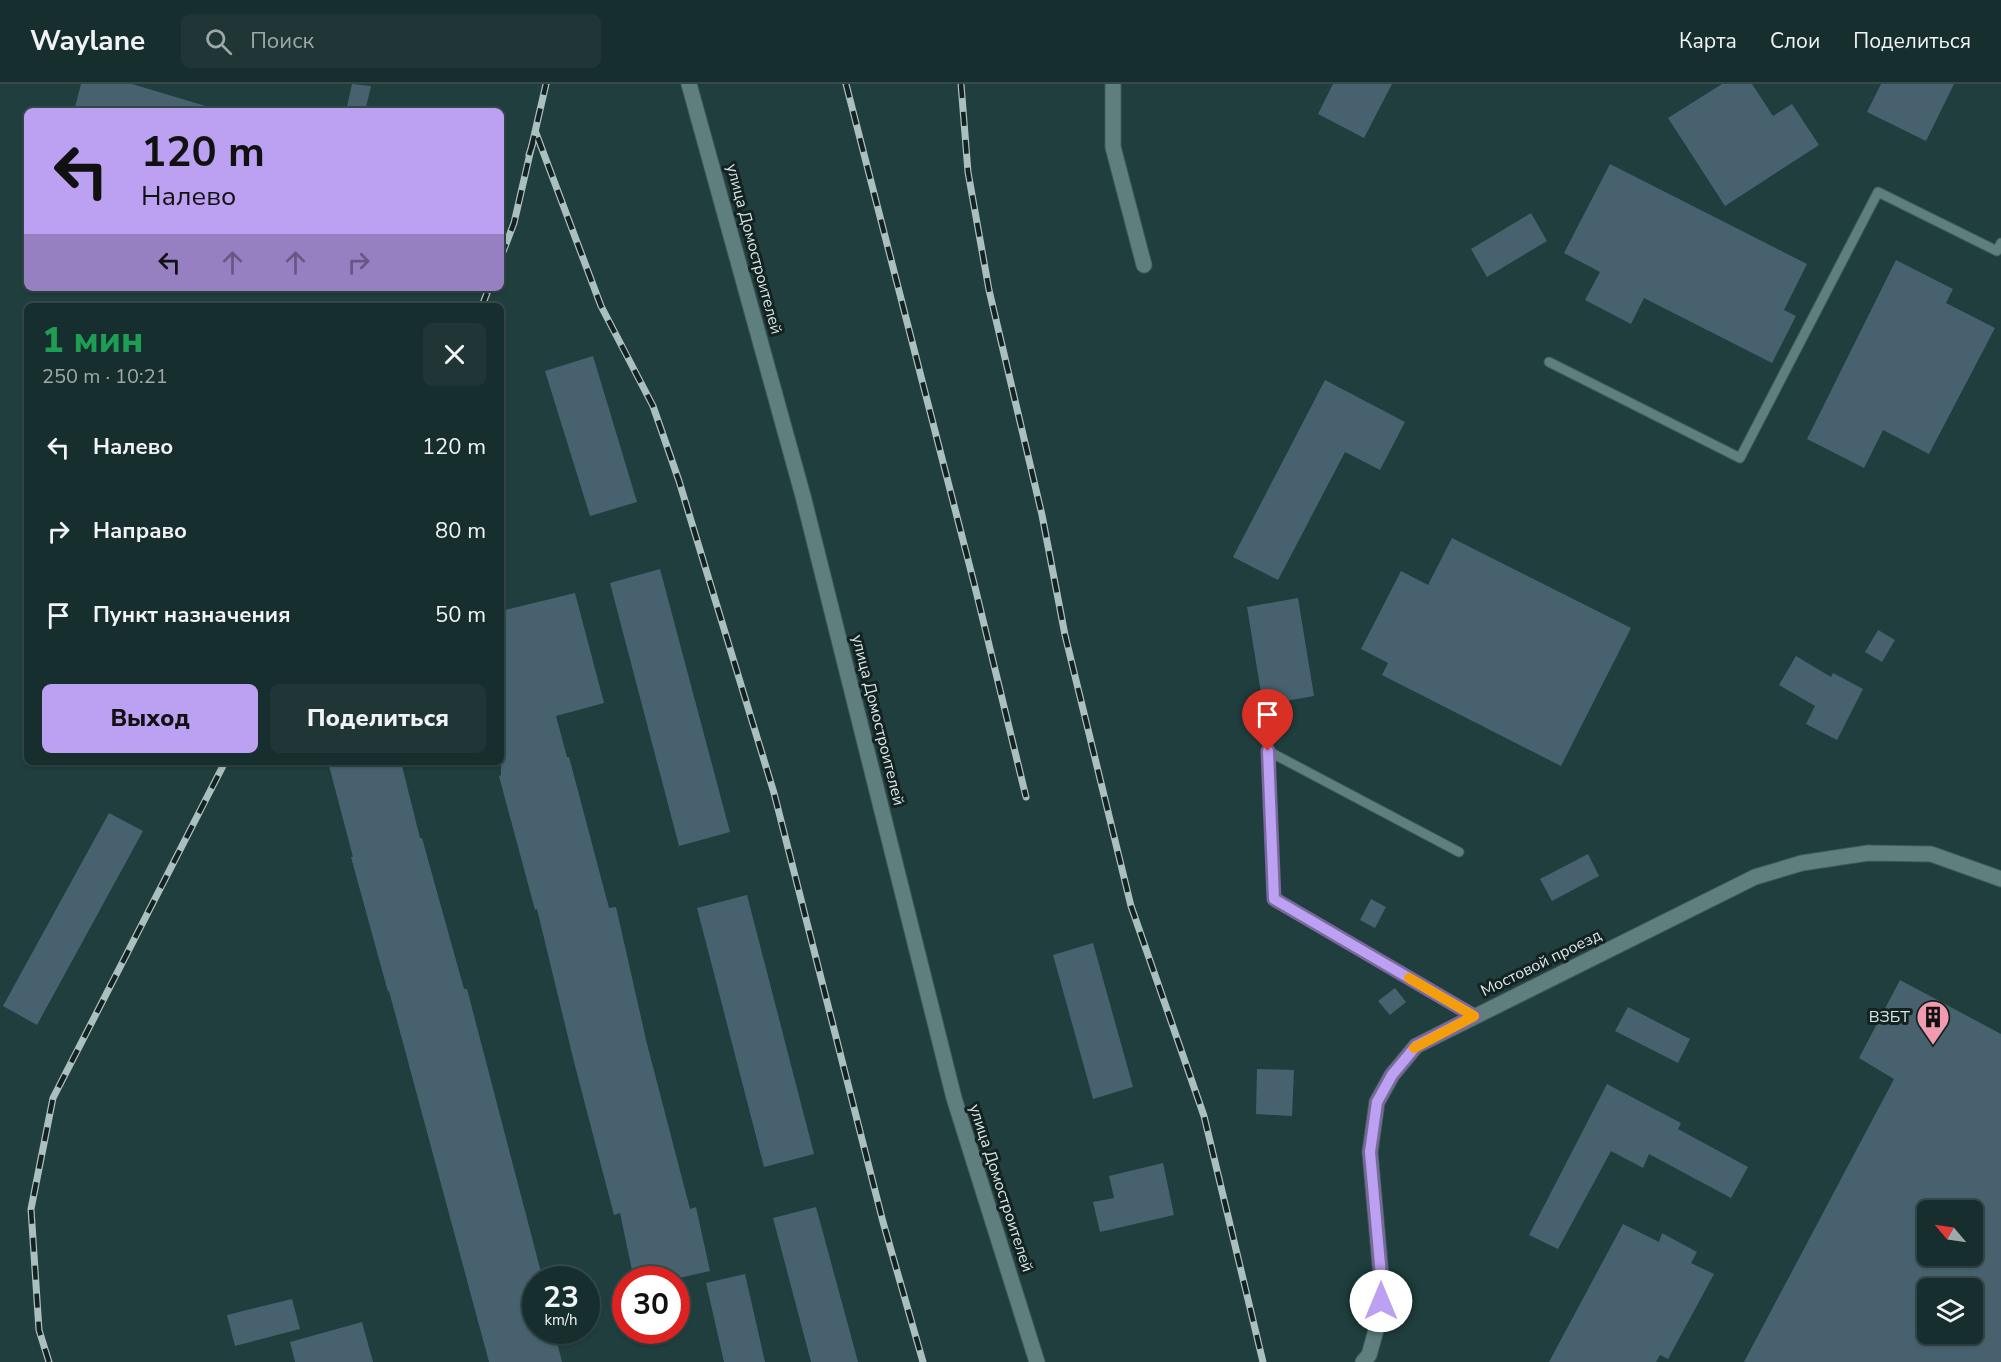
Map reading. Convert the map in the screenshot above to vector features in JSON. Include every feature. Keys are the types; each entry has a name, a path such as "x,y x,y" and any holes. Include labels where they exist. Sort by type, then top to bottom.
{"street":[{"name":"улица Домостроителей","path":"689,84 803,496 954,1098 1037,1362"},
{"path":"1113,84 1113,147 1144,265"},
{"name":"Мостовой проезд","path":"1363,1362 1369,1355 1380,1316 1382,1287 1370,1152 1377,1102 1392,1075 1416,1046 1755,877 1802,863 1868,853 1931,854 2001,879"}],"lane":[{"path":"1549,362 1740,458 1878,192 1997,251 2001,243"},
{"path":"1459,852 1268,751 1274,899 1474,1016"}],"building":[{"path":"81,84 132,84 209,107 209,108 75,108"},
{"path":"352,84 371,86 366,108 347,108"},
{"path":"1333,84 1392,84 1364,138 1318,114"},
{"path":"1722,84 1752,84 1773,116 1792,104 1819,145 1725,206 1668,118"},
{"path":"1881,84 1954,84 1926,141 1867,112"},
{"path":"1610,164 1807,264 1784,310 1796,316 1772,363 1644,298 1631,324 1585,300 1600,272 1564,253"},
{"path":"1531,213 1547,241 1487,277 1471,249"},
{"path":"1896,260 1953,289 1946,303 1995,328 1929,454 1883,430 1864,468 1807,439"},
{"path":"593,356 637,502 590,516 545,371"},
{"path":"1325,380 1405,422 1380,470 1345,452 1278,580 1233,557"},
{"path":"1452,538 1631,628 1561,766 1382,675 1388,663 1361,649 1401,571 1428,585"},
{"path":"660,569 730,832 679,846 610,583"},
{"path":"575,593 604,703 556,716 609,908 616,907 647,1044 690,1209 696,1207 710,1271 690,1276 690,1266 631,1266 620,1213 614,1215 537,909 535,910 499,776 501,765 504,765 504,610"},
{"path":"1298,598 1314,696 1263,705 1247,607"},
{"path":"1878,630 1895,640 1882,662 1865,652"},
{"path":"1796,656 1831,677 1833,673 1863,689 1837,740 1806,724 1815,706 1779,685"},
{"path":"329,765 402,765 420,838 422,838 464,989 467,989 539,1266 522,1266 522,1344 558,1344 562,1362 489,1362 351,857 353,857"},
{"path":"109,813 143,831 37,1025 3,1006"},
{"path":"1588,854 1599,876 1552,901 1540,879"},
{"path":"747,895 814,1154 764,1167 697,908"},
{"path":"1371,899 1386,907 1375,928 1360,920"},
{"path":"1093,943 1133,1087 1093,1099 1053,955"},
{"path":"1900,980 2001,1034 2001,1362 1744,1362 1894,1079 1859,1058"},
{"path":"1395,988 1406,1002 1390,1015 1378,1001"},
{"path":"1628,1007 1690,1039 1678,1063 1615,1031"},
{"path":"1257,1069 1294,1070 1292,1116 1256,1114"},
{"path":"1607,1084 1681,1123 1678,1129 1748,1167 1731,1198 1649,1154 1643,1168 1611,1151 1558,1249 1529,1235"},
{"path":"1163,1163 1174,1215 1100,1232 1093,1202 1114,1198 1109,1176"},
{"path":"816,1207 858,1362 811,1362 773,1218"},
{"path":"1623,1224 1659,1242 1662,1233 1697,1252 1691,1263 1714,1274 1668,1359 1660,1355 1656,1362 1549,1362"},
{"path":"745,1274 765,1362 724,1362 706,1283"},
{"path":"292,1299 300,1329 235,1346 227,1315"},
{"path":"362,1322 373,1362 295,1362 290,1342"}],"railway":[{"path":"504,249 514,223 546,84"},
{"path":"846,84 975,587 1026,797"},
{"path":"961,84 968,172 989,290 1042,515 1065,635 1131,906 1204,1116 1263,1362"},
{"path":"529,155 536,133 601,306 653,406 679,481 774,793 883,1222 923,1362"},
{"path":"483,303 488,291"},
{"path":"49,1362 39,1330 31,1209 53,1098 223,765"}],"slow traffic":[{"path":"1409,978 1474,1016 1414,1048"}],"place":[{"name":"ВЗБТ","path":"1933,1046"}],"route":[{"path":"1268,751 1274,899 1474,1016 1416,1046 1392,1075 1377,1102 1370,1152 1382,1287 1381,1301"}]}
